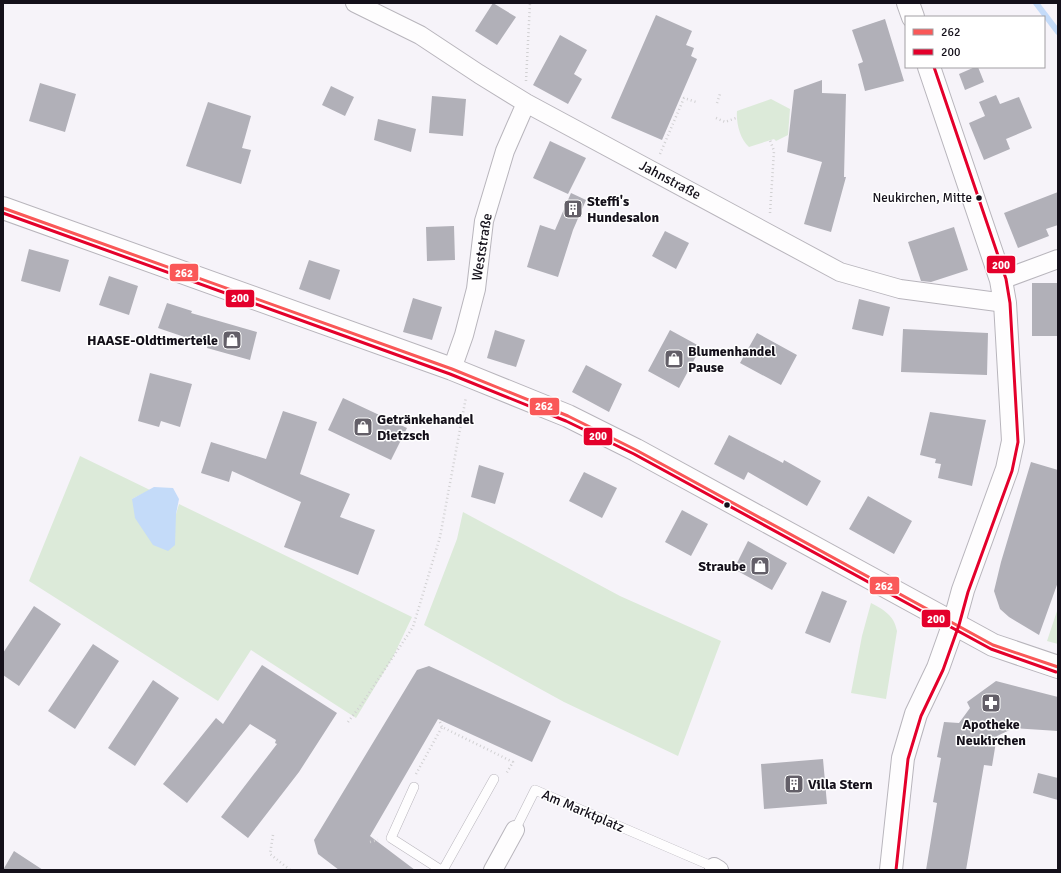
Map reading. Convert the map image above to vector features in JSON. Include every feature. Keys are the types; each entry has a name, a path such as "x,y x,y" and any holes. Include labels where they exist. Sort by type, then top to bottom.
{"main road":[{"path":"908,3 913,16"},
{"path":"891,870 903,758 916,714 938,668 954,623 963,590 1007,469 1013,441 1005,303 1001,280 929,68"},
{"path":"3,208 461,373 568,416 636,450 993,645 1058,667"}],"street":[{"name":"Jahnstraße","path":"355,3 420,35 526,103 840,272 900,288 1005,303"},
{"name":"Weststraße","path":"461,373 464,335 476,289 484,221 505,151 526,103"},
{"path":"1001,280 1058,259"},
{"name":"Am Marktplatz","path":"493,870 515,830"}],"lane":[{"path":"414,787 391,838 442,870 494,779"},
{"name":"Am Marktplatz","path":"515,830 535,790 716,869"}],"path":[{"path":"526,103 526,70 530,3"},
{"path":"717,103 720,94"},
{"path":"654,171 684,98 696,102"},
{"path":"716,118 725,122 736,118"},
{"path":"768,233 774,151 770,140"},
{"path":"348,722 413,627 440,538 461,373"},
{"path":"440,722 442,727 473,740 514,761 504,777 494,779"},
{"path":"414,787 412,781 442,727"},
{"path":"273,834 270,854 290,870"}],"green space":[{"path":"771,99 790,109 788,135 776,141 774,139 749,147 743,140 739,130 737,111"},
{"path":"80,456 150,490 132,499 176,514 179,504 412,617 393,657 356,718 251,650 218,701 29,581"},
{"path":"463,512 620,596 721,641 678,756 564,702 424,625 457,539"},
{"path":"871,603 891,617 896,625 897,631 886,699 851,693 862,636"},
{"path":"1058,608 1058,644 1047,641"}],"water":[{"path":"154,487 173,488 179,499 176,514 175,545 168,551 153,545 135,518 132,499"}],"building":[{"path":"493,3 516,17 497,45 475,31"},
{"path":"656,15 692,31 686,45 694,48 691,56 697,59 662,140 611,118"},
{"path":"885,19 904,81 865,91 858,64 863,62 852,30"},
{"path":"560,35 587,50 574,74 582,79 568,104 533,85"},
{"path":"973,68 978,68 984,82 965,90 959,74"},
{"path":"822,80 822,93 846,94 844,177 846,177 831,232 804,224 822,162 787,152 794,90"},
{"path":"40,83 76,94 65,132 29,121"},
{"path":"331,86 354,97 345,116 322,105"},
{"path":"996,95 1000,104 1019,97 1032,128 1006,139 1010,149 984,160 969,123 985,116 979,102"},
{"path":"432,96 466,99 463,136 429,133"},
{"path":"208,102 251,116 242,148 251,150 241,184 186,166"},
{"path":"378,119 416,129 411,152 374,140"},
{"path":"550,141 586,158 568,194 533,178"},
{"path":"1058,192 1058,225 1046,229 1049,236 1018,248 1004,213"},
{"path":"571,193 586,200 573,230 558,277 527,267 540,225 555,230"},
{"path":"454,226 455,260 427,261 426,227"},
{"path":"954,227 968,270 931,282 921,281 908,242"},
{"path":"665,231 689,243 676,269 652,256"},
{"path":"29,249 69,260 60,292 21,281"},
{"path":"309,260 340,270 330,300 299,289"},
{"path":"109,276 138,286 129,315 99,305"},
{"path":"1032,283 1058,283 1058,336 1032,336"},
{"path":"413,298 442,307 432,340 403,332"},
{"path":"859,299 890,307 883,336 852,329"},
{"path":"167,303 192,311 191,313 257,332 250,360 207,348 208,345 158,328"},
{"path":"903,329 988,333 987,375 901,372"},
{"path":"495,330 525,340 516,367 487,358"},
{"name":"Blumenhandel Pause","path":"670,330 701,347 679,388 648,371"},
{"path":"757,333 797,355 781,385 740,363"},
{"path":"586,365 622,384 609,412 572,392"},
{"path":"150,373 192,384 180,427 161,421 159,427 138,421"},
{"path":"343,398 407,428 391,460 328,430"},
{"path":"283,411 317,422 300,474 350,494 340,517 375,530 358,575 284,547 301,502 232,471 229,482 201,473 211,442 266,459"},
{"path":"930,412 986,420 972,486 938,478 941,464 935,463 936,459 920,455"},
{"path":"729,435 783,463 784,460 821,481 807,506 748,472 744,480 714,464"},
{"path":"1031,462 1058,470 1058,582 1039,635 1009,617 1000,609 994,591 1001,562"},
{"path":"479,465 504,473 495,504 471,497"},
{"path":"584,472 617,488 602,518 569,501"},
{"path":"868,496 912,521 894,554 849,529"},
{"path":"682,510 708,524 691,556 665,542"},
{"name":"Straube","path":"748,541 787,563 772,590 734,569"},
{"path":"822,591 847,601 830,643 805,633"},
{"path":"34,606 61,624 19,686 3,675 3,653"},
{"path":"93,644 119,661 75,729 48,711"},
{"path":"262,665 337,713 299,772 248,838 221,817 277,744 275,743 276,740 250,724 187,803 163,784 216,718 223,724"},
{"path":"429,666 551,721 532,762 438,719 370,836 415,870 339,870 318,854 314,840 417,670"},
{"path":"153,680 179,698 135,766 108,748"},
{"path":"996,681 1058,697 1058,731 1014,728 997,736 992,766 984,765 966,870 926,870 937,803 933,802 941,758 937,757 944,722 959,723 970,708 967,702"},
{"name":"Villa Stern","path":"823,759 827,804 764,809 761,764"},
{"path":"1038,773 1058,778 1058,800 1033,793"},
{"path":"14,851 43,870 3,870"}],"waterway":[{"path":"1036,3 1058,32"}],"transit line":[{"name":"200","path":"896,870 908,759 921,716 943,670 959,625 968,592 1012,471 1018,442 1010,303 1006,279 934,68"},
{"name":"262","path":"3,208 452,369 568,416 636,450 993,645 1058,667"},
{"name":"200","path":"3,213 450,374 566,421 634,454 991,649 1056,672"}],"place":[{"name":"Neukirchen, Mitte","path":"979,198"},
{"name":"Steffi's Hundesalon","path":"573,209"},
{"name":"HAASE-Oldtimerteile","path":"232,340"},
{"name":"Blumenhandel Pause","path":"674,359"},
{"name":"Getränkehandel Dietzsch","path":"363,427"},
{"name":"Straube","path":"760,566"},
{"name":"Apotheke Neukirchen","path":"991,703"},
{"name":"Villa Stern","path":"794,784"}]}
